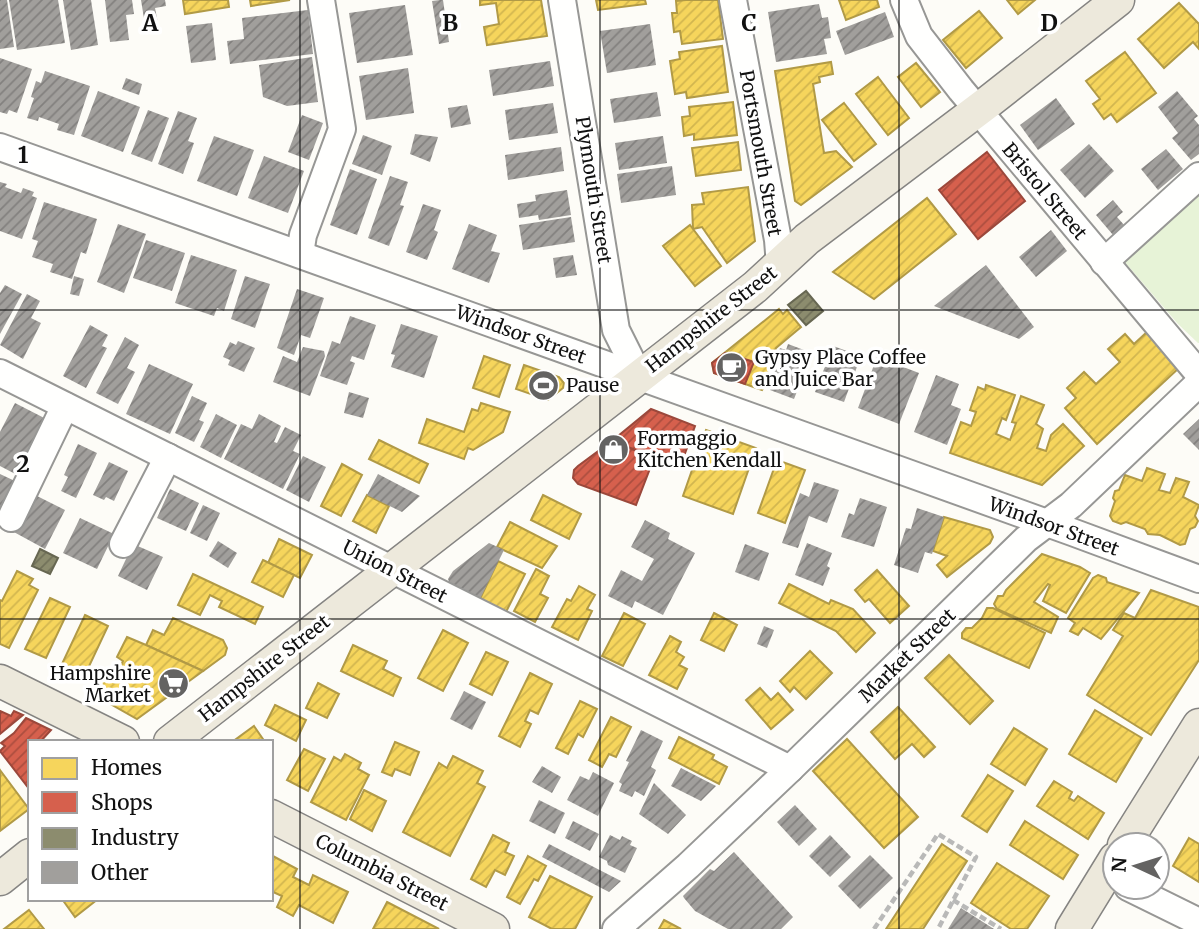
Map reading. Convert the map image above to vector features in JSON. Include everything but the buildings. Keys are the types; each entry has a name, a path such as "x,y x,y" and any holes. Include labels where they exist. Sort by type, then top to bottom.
{"main road":[{"name":"Hampshire Street","path":"173,740 755,287 807,239 1118,0"},
{"path":"0,681 119,740"},
{"path":"1133,831 1199,725"},
{"name":"Columbia Street","path":"273,817 493,929"},
{"path":"0,879 28,857"},
{"path":"1072,929 1101,893"}],"street":[{"path":"300,254 303,235 342,129 320,0"},
{"name":"Plymouth Street","path":"562,0 616,330 639,376"},
{"name":"Portsmouth Street","path":"733,0 778,240 780,265"},
{"name":"Bristol Street","path":"904,0 919,36 1199,374"},
{"name":"Windsor Street","path":"0,147 1199,579"},
{"path":"1104,262 1199,176"},
{"name":"Union Street","path":"0,373 790,769"},
{"name":"Market Street","path":"616,929 790,769 1017,548 1071,505 1199,383"},
{"path":"11,518 65,406"},
{"path":"123,544 168,457"},
{"path":"1162,901 1199,922"}],"path":[{"path":"874,929 938,834 976,857 938,929"},
{"path":"953,900 1001,929"}],"green space":[{"path":"1199,185 1198,343 1178,324 1117,253"}],"place":[{"name":"Gypsy Place Coffee and Juice Bar","path":"732,368"},
{"name":"Pause","path":"543,385"},
{"name":"Formaggio Kitchen Kendall","path":"614,449"},
{"name":"Hampshire Market","path":"174,684"}]}
